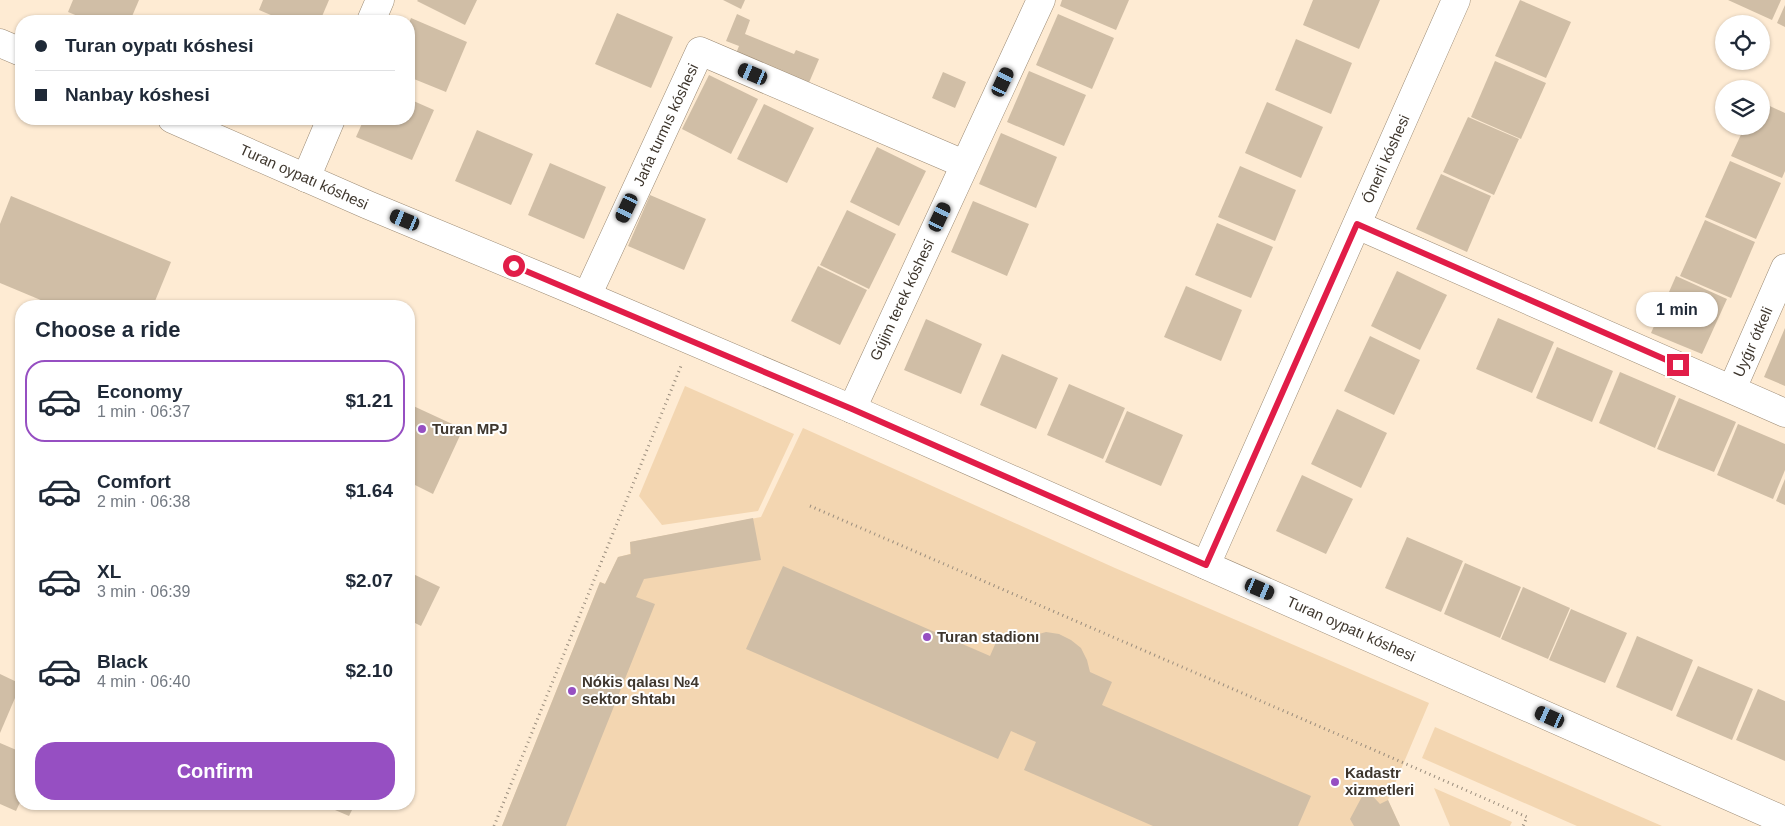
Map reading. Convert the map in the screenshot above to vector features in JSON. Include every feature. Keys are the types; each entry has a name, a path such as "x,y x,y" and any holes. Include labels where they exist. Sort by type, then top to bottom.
{"street":[{"path":"374,15 380,0"},
{"name":"Gújim terek kóshesi","path":"852,409 1041,0"},
{"name":"Ónerli kóshesi","path":"1206,565 1456,0"},
{"path":"0,43 15,49"},
{"name":"Jańa turmıs kóshesi","path":"587,296 700,51 964,164"},
{"name":"Turan oypatı kóshesi","path":"186,125 368,205 852,409 1785,821"},
{"path":"306,178 328,125"},
{"path":"1357,224 1785,413"},
{"name":"Uyǵır ótkeli","path":"1732,389 1785,268"}],"path":[{"path":"494,826 692,341"},
{"path":"810,506 1527,818 1523,826"}],"shaded area":[{"path":"685,386 794,434 758,511 662,525 639,496"},
{"name":"Turan stadionı","path":"803,428 1115,568 1429,703 1388,800 1400,826 502,826 600,582 605,584 618,557 630,554 630,542 761,517"},
{"path":"1435,727 1662,826 1577,826 1422,758"},
{"path":"1434,788 1512,822 1510,826 1450,826"}],"building":[{"path":"73,0 139,0 133,15 75,15 68,12"},
{"path":"263,0 329,0 323,15 271,15 259,10"},
{"path":"418,0 477,0 465,25"},
{"path":"723,0 745,0 741,9"},
{"path":"1062,0 1129,0 1116,30 1060,6"},
{"path":"1313,0 1380,0 1359,49 1303,25"},
{"path":"1520,0 1571,22 1546,78 1495,56"},
{"path":"1728,0 1781,0 1772,20 1770,19 1770,15 1761,15"},
{"path":"1785,5 1785,27 1777,23"},
{"path":"617,13 673,37 651,88 595,64"},
{"path":"737,14 750,20 745,34 794,54 796,50 819,59 808,85 735,56 739,46 726,41"},
{"path":"1058,14 1114,38 1092,89 1036,65"},
{"path":"415,20 467,42 446,92 415,79"},
{"path":"1296,39 1352,63 1331,114 1275,90"},
{"path":"1495,61 1546,83 1521,139 1471,117"},
{"path":"1029,71 1086,95 1064,146 1007,122"},
{"path":"943,72 966,82 955,108 932,98"},
{"path":"709,75 758,99 731,154 682,129"},
{"path":"415,102 434,110 412,160 356,137 361,125 415,125"},
{"path":"1267,102 1323,127 1301,178 1245,153"},
{"path":"764,104 814,128 787,183 737,159"},
{"path":"1770,106 1785,113 1785,171 1782,178 1731,156 1741,135 1770,135"},
{"path":"1468,117 1519,139 1494,195 1443,172"},
{"path":"477,130 533,154 511,205 455,181"},
{"path":"1001,133 1057,157 1036,208 979,184"},
{"path":"877,147 926,171 899,226 850,202"},
{"path":"1730,161 1781,183 1756,239 1705,217"},
{"path":"550,163 606,187 584,239 528,215"},
{"path":"1240,166 1296,190 1275,241 1218,217"},
{"path":"1441,174 1491,196 1467,252 1416,229"},
{"path":"650,195 706,219 684,270 628,246"},
{"path":"11,196 171,262 155,300 41,300 0,283 0,224"},
{"path":"973,201 1029,224 1007,276 951,252"},
{"path":"847,210 896,234 869,289 820,265"},
{"path":"1705,220 1755,242 1731,298 1680,276"},
{"path":"1217,223 1273,247 1251,298 1195,275"},
{"path":"818,266 867,290 840,345 791,321"},
{"path":"1397,271 1447,295 1420,350 1371,326"},
{"path":"1676,276 1727,299 1702,354 1651,333"},
{"path":"1186,286 1242,310 1221,361 1164,337"},
{"path":"1498,318 1554,342 1532,393 1476,369"},
{"path":"926,319 982,344 961,394 904,370"},
{"path":"1785,328 1785,386 1764,377"},
{"path":"1370,336 1420,360 1394,415 1344,391"},
{"path":"1557,347 1613,371 1592,422 1536,398"},
{"path":"1002,354 1058,378 1036,429 980,405"},
{"path":"1620,372 1676,396 1655,448 1599,423"},
{"path":"1069,384 1125,408 1103,459 1047,435"},
{"path":"1679,398 1736,422 1714,472 1657,449"},
{"path":"415,407 463,429 433,494 415,485"},
{"path":"1337,409 1387,433 1361,488 1311,464"},
{"path":"1127,411 1183,435 1161,486 1105,462"},
{"path":"1738,424 1785,444 1785,470 1773,499 1717,475"},
{"path":"1302,475 1353,499 1326,554 1276,531"},
{"path":"1785,479 1785,505 1776,501"},
{"path":"753,518 761,560 644,579 636,597 655,604 566,826 502,826 600,582 605,584 618,557 631,554 630,542"},
{"path":"1407,537 1463,561 1441,612 1385,588"},
{"path":"1465,563 1521,587 1500,638 1444,614"},
{"path":"783,566 990,656 1000,633 1020,642 1046,632 1059,634 1071,640 1081,648 1090,672 1112,682 1102,705 1311,796 1298,826 1153,826 1024,770 1036,742 1011,731 998,759 746,649"},
{"path":"415,575 440,587 421,626 415,623"},
{"path":"1523,587 1570,608 1548,659 1501,639"},
{"path":"1571,609 1627,633 1605,683 1549,660"},
{"path":"1637,636 1693,660 1672,711 1616,687"},
{"path":"1698,666 1753,689 1732,740 1676,716"},
{"path":"0,674 15,681 15,698 0,733"},
{"path":"1758,689 1785,701 1785,761 1736,740"},
{"path":"0,743 15,749 16,810 16,811 0,804"},
{"path":"1366,789 1380,804 1388,800 1400,826 1354,826 1350,819"},
{"path":"335,810 352,810 349,816"}],"place":[{"name":"Turan MPJ","path":"422,429"},
{"name":"Turan stadionı","path":"927,637"},
{"name":"Nókis qalası №4 sektor shtabı","path":"572,691"},
{"name":"Kadastr xizmetleri","path":"1335,782"}],"route":[{"path":"514,266 852,409 1206,565 1357,224 1678,365"}]}
